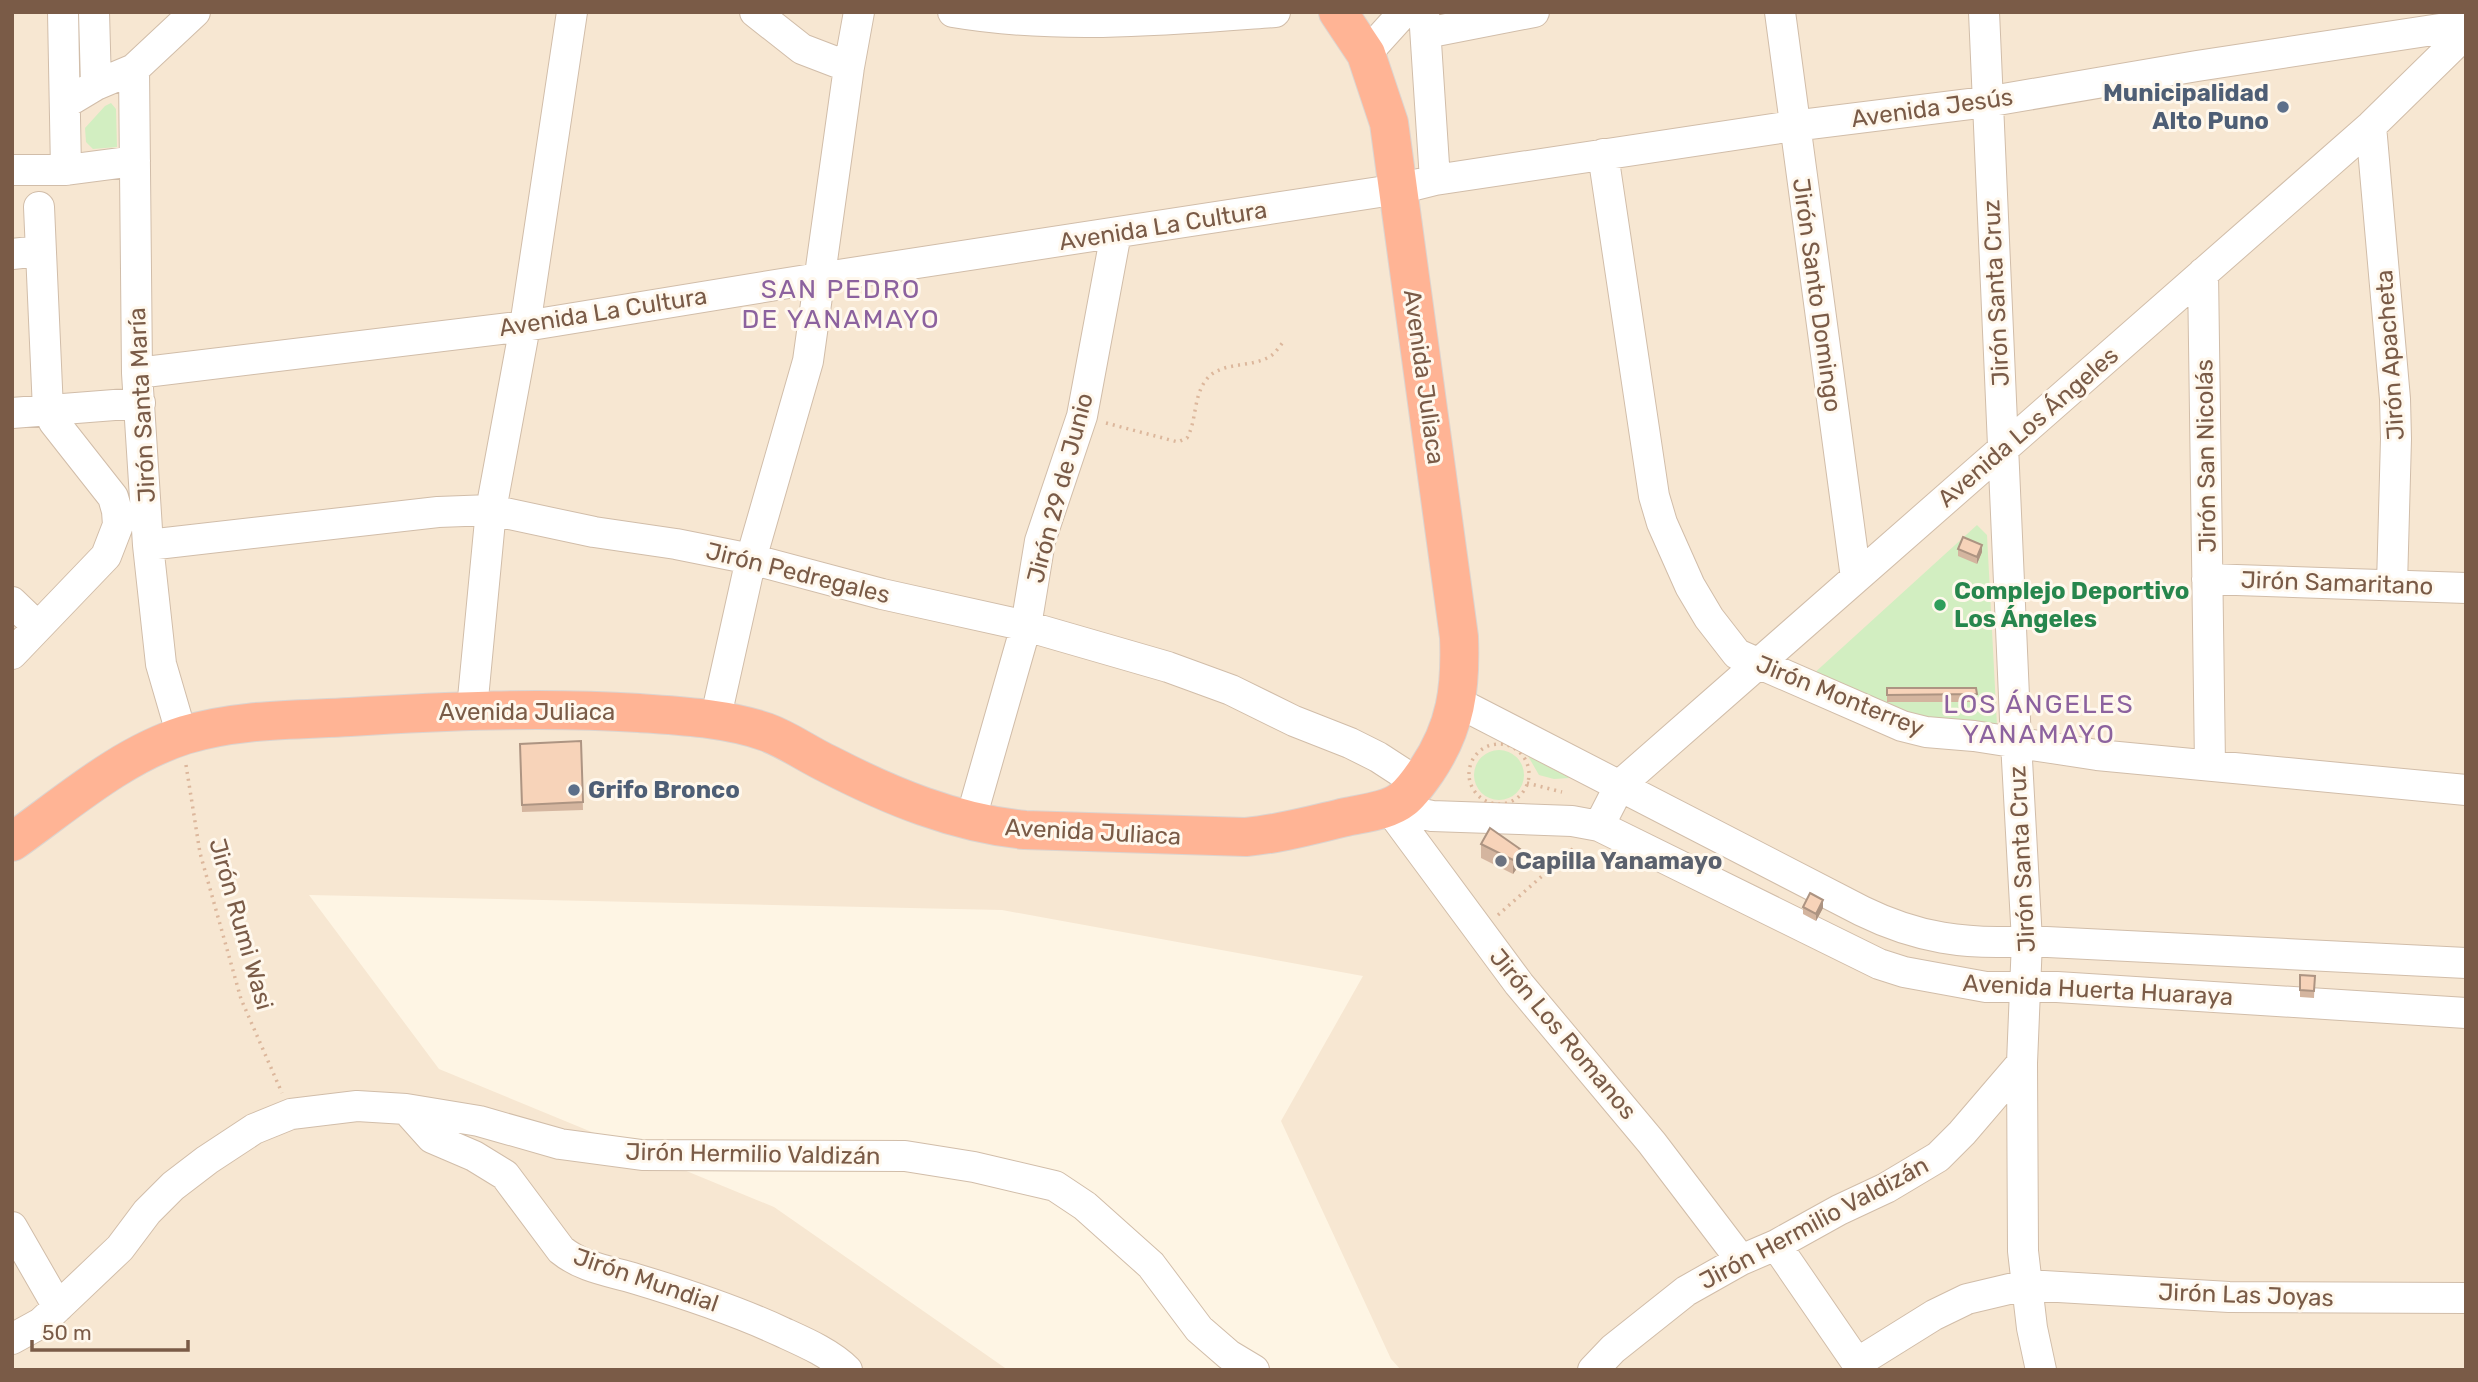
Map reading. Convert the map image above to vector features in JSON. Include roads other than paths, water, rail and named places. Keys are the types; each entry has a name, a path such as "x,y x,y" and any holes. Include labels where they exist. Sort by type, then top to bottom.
{"highway":[{"name":"Avenida Juliaca","path":"12,842 107,774 182,736 240,724 472,709 575,709 667,715 715,721 766,732 863,781 941,813 995,827 1246,837 1303,828 1388,807 1403,800 1418,783 1442,745 1457,702 1459,637 1417,184 1389,123 1366,54 1338,12"}],"street":[{"path":"64,12 66,170"},
{"path":"94,12 96,85"},
{"path":"66,103 96,85 134,69 195,12"},
{"path":"472,709 491,510 525,326 572,12"},
{"path":"755,12 802,49 849,67"},
{"path":"715,721 751,559 808,361 859,12"},
{"path":"953,12 1019,21 1125,23 1275,12"},
{"path":"1366,54 1404,12"},
{"path":"1417,184 1425,23 1534,12"},
{"name":"Jirón Santo Domingo","path":"1780,12 1793,126 1856,578"},
{"name":"Jirón Santa Cruz","path":"1983,12 2027,941 2022,1063 2021,1218 2026,1285 2041,1370"},
{"name":"Avenida Jesús","path":"1417,184 1793,126 1986,102 2466,24"},
{"name":"Avenida Los Ángeles","path":"1599,826 1620,785 2371,125 2466,33"},
{"name":"Jirón Santa María","path":"134,69 137,373 148,545 161,664 182,736"},
{"name":"Jirón Apacheta","path":"2371,125 2395,399 2392,585"},
{"name":"Jirón Monterrey","path":"1603,154 1649,472 1662,523 1690,586 1709,618 1737,654 1902,726 1926,732 2097,755 2466,790"},
{"path":"12,170 66,170 135,161"},
{"name":"Avenida La Cultura","path":"137,373 525,326 1417,184"},
{"path":"12,654 106,556 118,525 113,497 54,422 48,410 26,252 39,207"},
{"name":"Jirón 29 de Junio","path":"970,822 1026,626 1040,541 1082,416 1116,233"},
{"name":"Jirón San Nicolás","path":"2203,273 2210,765"},
{"path":"12,413 139,403"},
{"name":"Jirón Pedregales","path":"148,545 438,512 491,510 594,532 751,559 882,594 1026,626 1168,667 1231,690 1294,721 1350,743 1378,757 1418,783"},
{"name":"Jirón Samaritano","path":"2207,579 2466,588"},
{"path":"12,602 37,626"},
{"name":"Avenida Huerta Huaraya","path":"1457,702 1897,928 1935,938 1990,943 2027,941 2466,963"},
{"name":"Avenida Huerta Huaraya","path":"1388,807 1432,816 1572,821 1599,826 1891,968 1986,987 2025,985 2466,1013"},
{"name":"Jirón Los Romanos","path":"1388,807 1519,984 1653,1143 1741,1260"},
{"name":"Jirón Hermilio Valdizán","path":"1593,1370 1613,1349 1686,1291 1741,1260 1776,1245 1886,1188 1938,1157 2022,1063"},
{"name":"Jirón Hermilio Valdizán","path":"12,1339 41,1323 58,1307 120,1248 147,1212 173,1186 254,1129 291,1114 356,1106 406,1109 479,1121 560,1144 642,1155 905,1156 974,1167 1055,1186 1085,1206 1151,1265 1199,1329 1229,1355 1254,1370"},
{"name":"Jirón Mundial","path":"406,1109 432,1138 474,1156 505,1175 561,1251 572,1258 601,1270 740,1312 805,1342 847,1370"},
{"path":"13,1229 58,1307"},
{"name":"Jirón Las Joyas","path":"1776,1245 1857,1363 1934,1315 1967,1299 2026,1285 2229,1297 2466,1298"}],"place":[{"name":"Municipalidad Alto Puno","path":"2283,107"},
{"name":"Complejo Deportivo Los Ángeles","path":"1940,605"},
{"name":"Grifo Bronco","path":"574,790"},
{"name":"Capilla Yanamayo","path":"1501,861"}],"district":[{"name":"SAN PEDRO DE YANAMAYO","path":"841,304"},
{"name":"LOS ÁNGELES YANAMAYO","path":"2039,719"}]}
